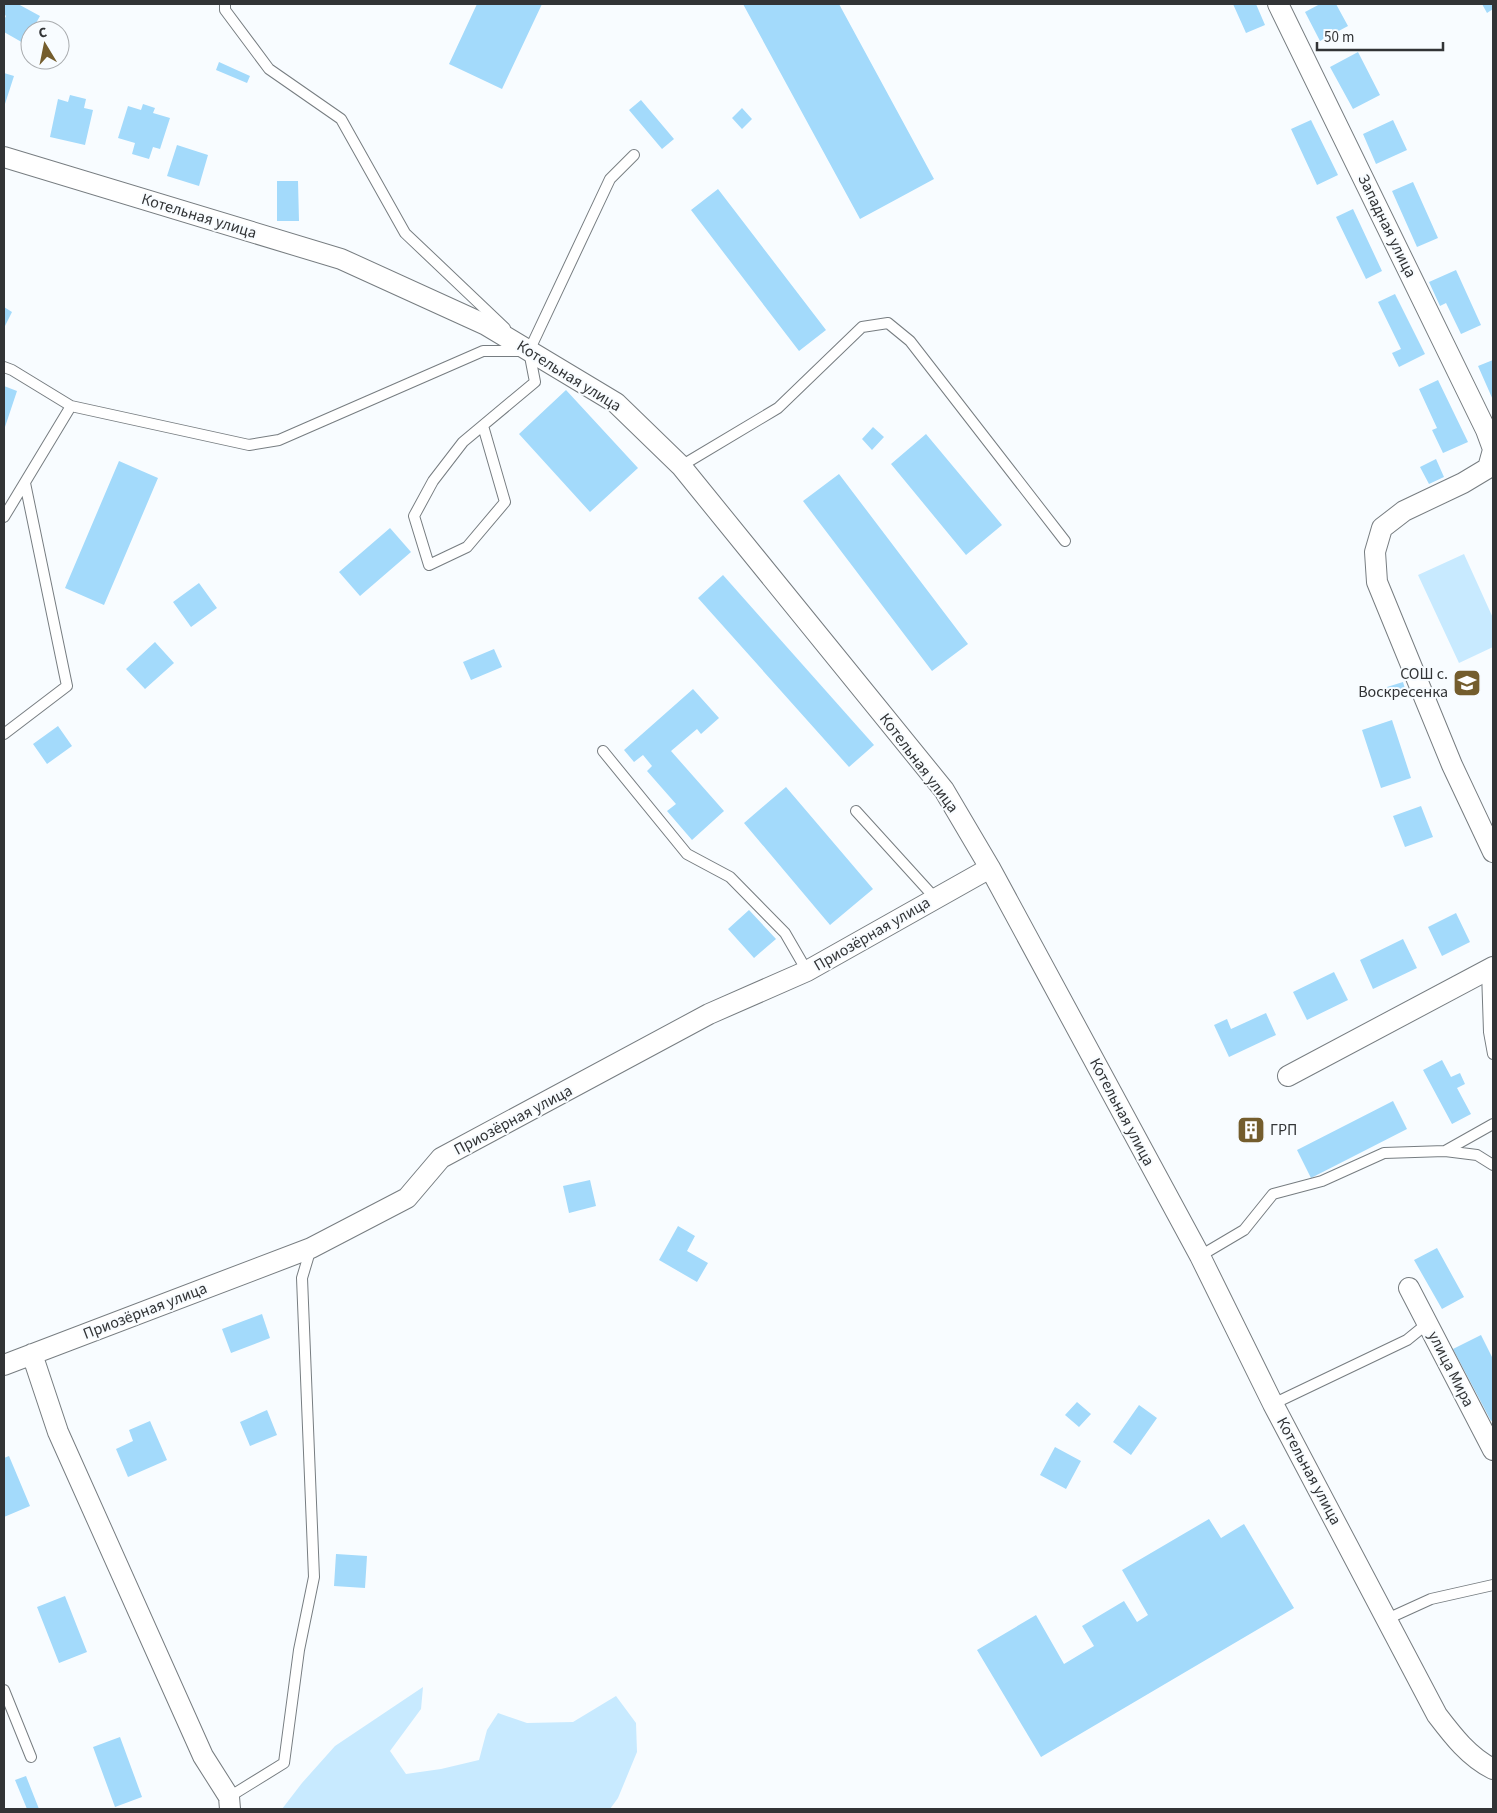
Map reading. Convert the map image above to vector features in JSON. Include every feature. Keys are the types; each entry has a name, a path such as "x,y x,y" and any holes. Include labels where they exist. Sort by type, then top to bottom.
{"street":[{"name":"Западная улица","path":"1278,4 1486,430 1493,450 1488,468 1463,483 1404,511 1382,528 1375,552 1378,582 1452,765 1493,852"},
{"name":"Котельная улица","path":"4,157 341,259 486,325 616,402 681,466 944,790 990,868 1200,1256 1273,1404 1437,1715 1456,1740 1480,1763 1493,1769"},
{"name":"Приозёрная улица","path":"4,1365 311,1248 407,1198 441,1158 709,1014 807,971 990,868"},
{"path":"1288,1076 1490,969"},
{"name":"улица Мира","path":"1409,1288 1493,1450"},
{"path":"32,1354 58,1432 203,1756 230,1803"}],"lane":[{"path":"225,4 225,10 269,69 341,119 405,233 529,351 535,382 463,442 439,473 414,516 429,565 467,547 505,502 483,426"},
{"path":"529,351 610,179 634,155"},
{"path":"681,466 778,408 862,327 888,323 910,341 1065,541"},
{"path":"4,367 71,406 249,445 279,440 483,351 529,351"},
{"path":"4,517 71,406"},
{"path":"4,734 67,686 25,483"},
{"path":"603,751 688,854 730,877 785,933 807,971"},
{"path":"856,811 935,898"},
{"path":"1490,969 1489,1032 1493,1054"},
{"path":"1445,1151 1493,1124"},
{"path":"1200,1256 1244,1230 1273,1194 1322,1181 1384,1153 1445,1151 1477,1156 1493,1165"},
{"path":"230,1803 284,1762 299,1650 314,1577 302,1278 311,1248"},
{"path":"1273,1404 1408,1340 1428,1323"},
{"path":"1387,1619 1431,1598 1493,1584"},
{"path":"4,1690 32,1757"}],"shaded area":[{"path":"1464,554 1493,618 1493,647 1459,663 1418,575"},
{"path":"423,1687 421,1709 390,1751 406,1774 441,1769 479,1760 487,1730 498,1713 527,1723 573,1722 616,1696 636,1723 637,1752 618,1798 610,1809 282,1809 335,1746"}],"building":[{"path":"4,4 18,4 40,16 38,20 20,20 20,41 4,32 6,16 4,14"},
{"path":"477,4 542,4 502,89 449,64"},
{"path":"743,4 839,4 934,179 860,219"},
{"path":"1233,4 1256,4 1265,25 1246,33"},
{"path":"1320,4 1336,4 1348,26 1320,41 1305,12"},
{"path":"1482,4 1493,4 1493,9 1487,13"},
{"path":"1358,52 1380,95 1353,109 1330,67"},
{"path":"219,62 250,76 247,83 216,70"},
{"path":"4,73 14,76 4,107"},
{"path":"70,95 86,99 84,108 93,110 85,145 50,137 58,99 68,102"},
{"path":"641,100 674,139 662,149 629,110"},
{"path":"143,104 155,108 153,113 170,118 160,149 153,147 149,159 132,154 135,143 118,138 128,106 141,110"},
{"path":"742,108 752,119 742,129 732,118"},
{"path":"1311,120 1338,175 1317,185 1291,129"},
{"path":"1393,120 1407,150 1376,164 1363,134"},
{"path":"177,145 208,155 199,186 167,176"},
{"path":"277,181 298,181 299,221 277,221"},
{"path":"1413,182 1438,238 1417,247 1392,191"},
{"path":"718,189 826,330 799,351 691,210"},
{"path":"1353,209 1382,271 1366,279 1336,217"},
{"path":"1456,270 1481,325 1461,334 1446,303 1440,306 1429,282"},
{"path":"1395,294 1425,354 1399,367 1392,353 1401,349 1378,302"},
{"path":"4,307 12,312 4,328"},
{"path":"1493,360 1493,400 1478,366"},
{"path":"1438,380 1468,442 1443,453 1432,430 1437,428 1419,389"},
{"path":"4,386 17,391 4,430"},
{"path":"566,390 638,468 590,512 519,434"},
{"path":"873,427 884,437 872,450 862,439"},
{"path":"926,434 1002,525 966,555 891,464"},
{"path":"1436,459 1444,477 1429,484 1420,467"},
{"path":"119,461 158,478 104,605 65,588"},
{"path":"839,474 968,644 932,671 803,501"},
{"path":"390,528 411,552 360,596 339,572"},
{"path":"723,575 874,745 849,767 698,598"},
{"path":"199,583 217,608 191,627 173,602"},
{"path":"155,642 174,663 145,689 126,669"},
{"path":"494,649 502,667 471,680 463,662"},
{"path":"1403,682 1407,695 1391,700 1387,687"},
{"path":"693,689 719,718 701,734 697,729 671,751 724,811 692,840 667,811 676,804 647,771 652,766 643,755 634,762 624,750"},
{"path":"1392,720 1411,778 1381,788 1362,730"},
{"path":"58,726 72,746 47,764 33,744"},
{"path":"786,787 873,889 830,925 744,823"},
{"path":"1421,806 1433,837 1405,847 1393,816"},
{"path":"749,910 776,939 754,958 728,929"},
{"path":"1456,913 1470,942 1442,956 1428,927"},
{"path":"1403,939 1417,968 1373,989 1360,960"},
{"path":"1334,972 1348,1000 1307,1020 1293,992"},
{"path":"1266,1013 1276,1035 1229,1057 1214,1025 1227,1019 1231,1029"},
{"path":"1442,1060 1451,1077 1460,1073 1465,1084 1457,1088 1471,1114 1452,1124 1423,1070"},
{"path":"1393,1101 1407,1129 1311,1178 1297,1150"},
{"name":"ГРП","path":"1255,1116 1265,1135 1246,1144 1237,1125"},
{"path":"590,1180 596,1206 569,1213 563,1186"},
{"path":"678,1226 695,1236 687,1251 708,1263 697,1282 659,1260"},
{"path":"1437,1248 1464,1297 1442,1309 1414,1260"},
{"path":"262,1314 270,1338 231,1353 222,1329"},
{"path":"1481,1335 1493,1359 1493,1420 1491,1421 1453,1349"},
{"path":"1077,1402 1091,1414 1079,1427 1065,1415"},
{"path":"1139,1405 1157,1418 1131,1455 1113,1442"},
{"path":"267,1410 277,1435 250,1446 240,1422"},
{"path":"150,1421 167,1460 128,1477 116,1449 133,1441 129,1430"},
{"path":"1055,1447 1081,1461 1066,1489 1040,1475"},
{"path":"9,1456 30,1506 4,1517 4,1458"},
{"path":"1209,1519 1221,1538 1244,1524 1294,1608 1041,1757 977,1650 1036,1615 1064,1664 1094,1646 1082,1626 1124,1601 1137,1622 1148,1615 1122,1570"},
{"path":"336,1554 367,1556 365,1588 334,1586"},
{"path":"65,1596 87,1652 59,1663 37,1607"},
{"path":"120,1737 142,1797 115,1807 93,1747"},
{"path":"26,1776 39,1809 27,1809 15,1780"}],"place":[{"name":"СОШ с. Воскресенка","path":"1467,683"},
{"name":"ГРП","path":"1251,1130"}]}
